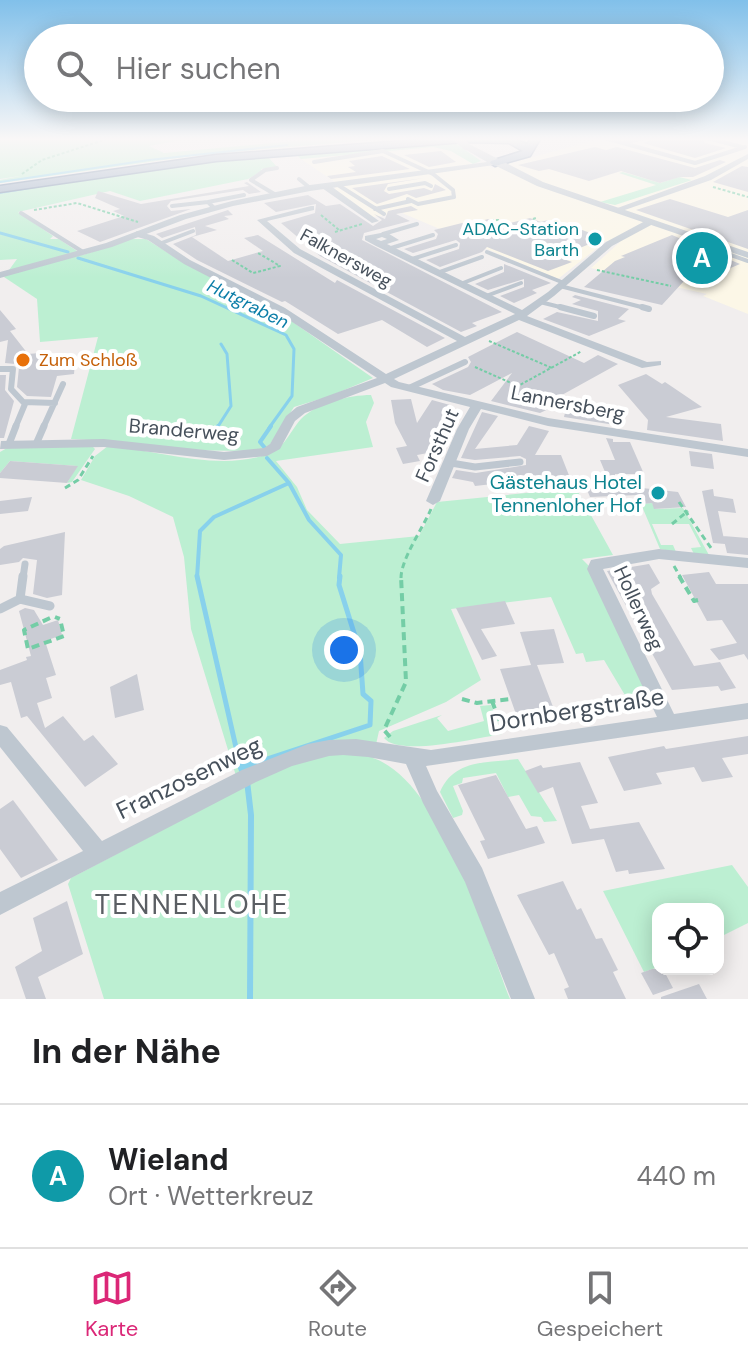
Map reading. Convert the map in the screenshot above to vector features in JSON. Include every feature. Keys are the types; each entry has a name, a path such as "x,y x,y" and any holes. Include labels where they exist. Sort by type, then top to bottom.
{"street":[{"path":"0,275 83,252 211,205 338,185"},
{"path":"542,185 705,241 747,261"},
{"path":"616,210 689,185"},
{"path":"325,186 375,221"},
{"name":"Falknersweg","path":"312,208 261,220 297,251 466,342"},
{"name":"Branderweg","path":"2,445 101,443 210,456 266,452 290,419 301,410 384,380 521,315 562,284 586,260 619,237 650,222"},
{"path":"137,234 281,310 384,380"},
{"path":"384,242 521,315 646,366 657,363"},
{"name":"Lannersberg","path":"384,380 548,422 748,453"},
{"name":"Forsthut","path":"433,501 463,429 477,405"},
{"name":"Hollerweg","path":"669,723 595,569 600,561 667,554 748,563"},
{"name":"Dornbergstraße","path":"413,759 748,711"},
{"path":"0,733 98,852"},
{"name":"Franzosenweg","path":"0,904 249,775 307,753 348,746 379,748 413,759"},
{"path":"413,759 430,797 474,876 523,999"}],"lane":[{"path":"259,185 276,195"},
{"path":"306,185 310,188"},
{"path":"338,185 384,214"},
{"path":"383,185 394,192"},
{"path":"389,189 425,185"},
{"path":"446,185 453,190 454,197"},
{"path":"442,191 454,197"},
{"path":"172,206 196,201 211,205 244,195"},
{"path":"418,197 427,202"},
{"path":"375,209 410,200 418,204 454,197"},
{"path":"21,213 83,252"},
{"path":"384,242 417,224"},
{"path":"159,244 193,231"},
{"path":"384,242 433,235"},
{"path":"412,259 456,245"},
{"path":"440,272 485,254 562,284 649,309"},
{"path":"463,283 501,268"},
{"path":"486,296 521,283"},
{"path":"540,302 594,316"},
{"path":"409,388 465,362"},
{"path":"0,369 13,369 11,389 24,402 55,403"},
{"path":"37,442 63,384"},
{"path":"2,445 24,402"},
{"path":"451,463 475,467 520,462"},
{"path":"20,599 25,564"},
{"path":"0,609 20,599 50,606"}],"path":[{"path":"706,185 748,197"},
{"path":"21,213 77,203 101,208 131,221 155,219 168,222"},
{"path":"312,208 339,230"},
{"path":"491,220 499,220"},
{"path":"232,260 253,273 280,266 258,253"},
{"path":"586,260 671,286"},
{"path":"479,336 552,368"},
{"path":"465,362 518,386 592,345"},
{"path":"65,488 78,480 101,443"},
{"path":"413,759 384,730 406,682 401,566 418,539 433,501"},
{"path":"679,502 719,560"},
{"path":"672,524 688,511"},
{"path":"667,554 694,601 698,600"},
{"path":"50,606 50,618"},
{"path":"50,618 60,619 64,636 28,649 24,630 50,618"},
{"path":"462,699 511,699"},
{"path":"492,701 509,747"}],"shaded area":[{"path":"335,185 748,185 748,314 703,296 707,294 591,268 620,242 606,241 558,279 402,213 373,217 335,191"}],"green space":[{"path":"42,185 220,185 140,201 110,191 18,212 53,236 50,239 59,239 83,255 131,239 146,239 287,318 373,378 294,407 267,449 218,451 71,439 98,337 40,342 37,299 4,277 17,259 0,260 0,191"},
{"path":"656,185 678,185 615,205 600,202"},
{"path":"371,395 374,403 366,422 373,447 276,461 297,487 307,510 340,544 419,536 437,502 576,488 613,555 582,559 591,568 656,703 632,707 604,660 586,662 583,653 576,654 551,597 451,609 481,680 446,702 379,731 373,758 397,772 420,796 440,827 474,901 510,999 104,999 68,884 71,878 240,789 191,629 184,557 173,517 129,496 81,480 95,456 108,446 229,461 268,454 279,448 301,419 316,408 343,398"},
{"path":"92,446 95,449 72,482 67,483 77,466 10,461 0,473 0,452 7,448"},
{"path":"652,503 655,509 683,508 709,555 694,554 691,548 701,547 689,524 652,524 661,545 673,545 676,552 660,549 641,504"},
{"path":"491,705 502,734 421,746 405,746 384,738 393,731 442,715 437,718 448,731 484,721 480,706"},
{"path":"518,759 557,821 544,822 541,817 531,816 519,795 508,797 496,773 463,778 462,783 453,786 463,811 462,815 453,818 440,792 454,773 483,762"},
{"path":"732,865 748,887 748,923 724,935 724,903 652,903 652,969 644,972 603,891"}],"building":[{"path":"247,185 261,192 249,194 243,190 171,201 167,206 171,211 191,209 100,242 77,231 124,216 113,211 120,209 95,198 98,191 141,204 249,186"},
{"path":"388,185 384,191 389,194 424,188 432,191 435,185 446,190 416,198 407,194 377,204 352,188"},
{"path":"722,185 748,185 748,192"},
{"path":"308,195 326,206 340,204 373,226 382,220 374,214 385,219 388,211 411,206 418,210 396,214 410,221 364,233 362,240 502,312 472,323 477,326 461,332 320,256 281,223 315,213 316,204 276,212 264,203"},
{"path":"670,199 728,217 748,210 748,249 636,210"},
{"path":"228,210 233,215 224,216 229,219 205,226 217,230 192,237 228,261 263,251 244,238 258,235 335,283 337,280 445,338 427,347 382,320 338,334 285,301 197,260 173,244 196,235 195,227 162,238 156,234"},
{"path":"530,218 541,222 548,220 569,229 574,227 604,238 558,257 572,262 548,271 487,247 482,252 440,267 426,260 459,249 460,243 456,240 413,253 404,249 436,239 438,234 434,230 462,223 467,225 488,219 502,225"},
{"path":"672,235 740,264 693,284 684,281 662,305 584,287 615,261 625,257 621,256"},
{"path":"504,264 551,283 532,290 537,293 514,303 500,296 524,287 524,279 488,290 475,284 504,272"},
{"path":"575,295 629,309 618,319 626,321 589,336 543,319 557,312 598,321 598,311 572,304 581,300 572,297"},
{"path":"0,310 16,329 10,331 28,354 40,353 39,366 75,362 74,374 57,376 51,397 27,396 17,387 19,367 5,363 8,340 0,342"},
{"path":"517,332 584,363 598,355 618,364 551,401 561,403 540,413 491,401 512,373 470,395 443,390 432,384 468,367 471,362 468,357"},
{"path":"646,374 662,384 665,382 702,407 666,417 721,424 723,441 647,430 648,420 618,385"},
{"path":"0,375 6,375 5,390 14,401 4,438 0,438"},
{"path":"411,399 417,423 432,400 450,405 442,409 453,412 455,427 444,450 417,455 420,461 403,464 396,448 407,446 395,423 391,400"},
{"path":"567,404 617,411 615,425 564,417"},
{"path":"482,412 498,416 475,449 517,445 529,426 549,431 535,455 561,455 572,483 547,484 545,478 475,486 473,482 452,478 456,470 476,473 526,465 526,459 520,456 475,460 461,458"},
{"path":"606,438 613,439 613,442 630,442 644,474 615,474 615,485 678,492 686,507 654,509 652,503 643,504 638,495 590,497 585,485 610,484 600,460 615,460"},
{"path":"689,451 712,454 714,469 691,466"},
{"path":"10,461 78,466 67,483 0,478 0,473"},
{"path":"713,489 714,496 733,499 736,513 718,511 725,544 713,543 702,491"},
{"path":"32,497 28,511 0,514 0,501"},
{"path":"65,532 62,595 47,598 33,594 37,560 23,558 19,562 0,565 0,549 4,546"},
{"path":"723,536 748,538 748,555 727,553"},
{"path":"649,564 660,583 651,589 652,594 694,666 720,662 736,688 721,691 718,686 672,690 607,571"},
{"path":"709,572 716,584 748,584 748,660 744,654 719,660 710,649 737,643 722,620 707,621 682,575"},
{"path":"505,601 515,624 481,629 497,656 482,660 456,608"},
{"path":"25,608 34,610 43,625 58,620 62,635 45,641 56,675 46,678 52,698 37,703 45,728 63,716 84,741 93,735 118,764 85,787 27,716 21,718 11,682 0,685 0,670 31,656 19,611"},
{"path":"554,629 564,663 537,665 555,712 517,717 500,669 531,665 520,632"},
{"path":"137,674 144,710 115,718 110,687"},
{"path":"748,736 748,754 722,758 733,777 702,782 694,767 656,773 662,784 624,791 608,757 664,746 666,749"},
{"path":"580,762 598,803 581,806 590,829 639,822 665,869 629,874 628,870 616,872 604,839 572,844 553,787 538,793 525,771 541,765 543,768"},
{"path":"496,775 526,829 537,826 545,843 488,859 480,841 485,840 458,785"},
{"path":"13,800 58,860 21,878 0,849 0,809"},
{"path":"563,881 596,939 602,938 618,970 613,972 626,999 568,999 564,989 569,987 554,953 549,955 517,895"},
{"path":"67,901 83,954 38,977 46,999 26,999 15,967 42,951 33,918"},
{"path":"652,969 652,975 666,975 673,988 653,995 641,973"},
{"path":"699,984 707,999 661,999 661,997"}],"waterway":[{"path":"0,193 36,187"},
{"name":"Hutgraben","path":"0,233 68,252"},
{"name":"Hutgraben","path":"78,258 201,296 286,335 294,349 292,396 269,428"},
{"path":"217,428 231,406 227,354 221,344"},
{"path":"211,437 218,426"},
{"name":"Hutgraben","path":"265,448 260,442 271,426"},
{"name":"Hutgraben","path":"267,458 289,483"},
{"name":"Hutgraben","path":"197,576 200,531 214,517 289,483"},
{"name":"Hutgraben","path":"289,483 309,520 341,555 339,578"},
{"name":"Hutgraben","path":"197,576 240,765"},
{"name":"Hutgraben","path":"249,765 370,725 371,701 363,694 360,652 339,585 340,576"},
{"name":"Hutgraben","path":"240,763 241,768"},
{"name":"Hutgraben","path":"241,768 254,763"},
{"name":"Hutgraben","path":"241,768 243,773"},
{"name":"Hutgraben","path":"247,781 251,815 250,999"}],"place":[{"name":"ADAC-Station Barth","path":"595,239"},
{"name":"Wieland","path":"702,258"},
{"name":"Zum Schloß","path":"23,360"},
{"name":"Gästehaus Hotel Tennenloher Hof","path":"658,493"}],"district":[{"name":"TENNENLOHE","path":"192,904"}]}
